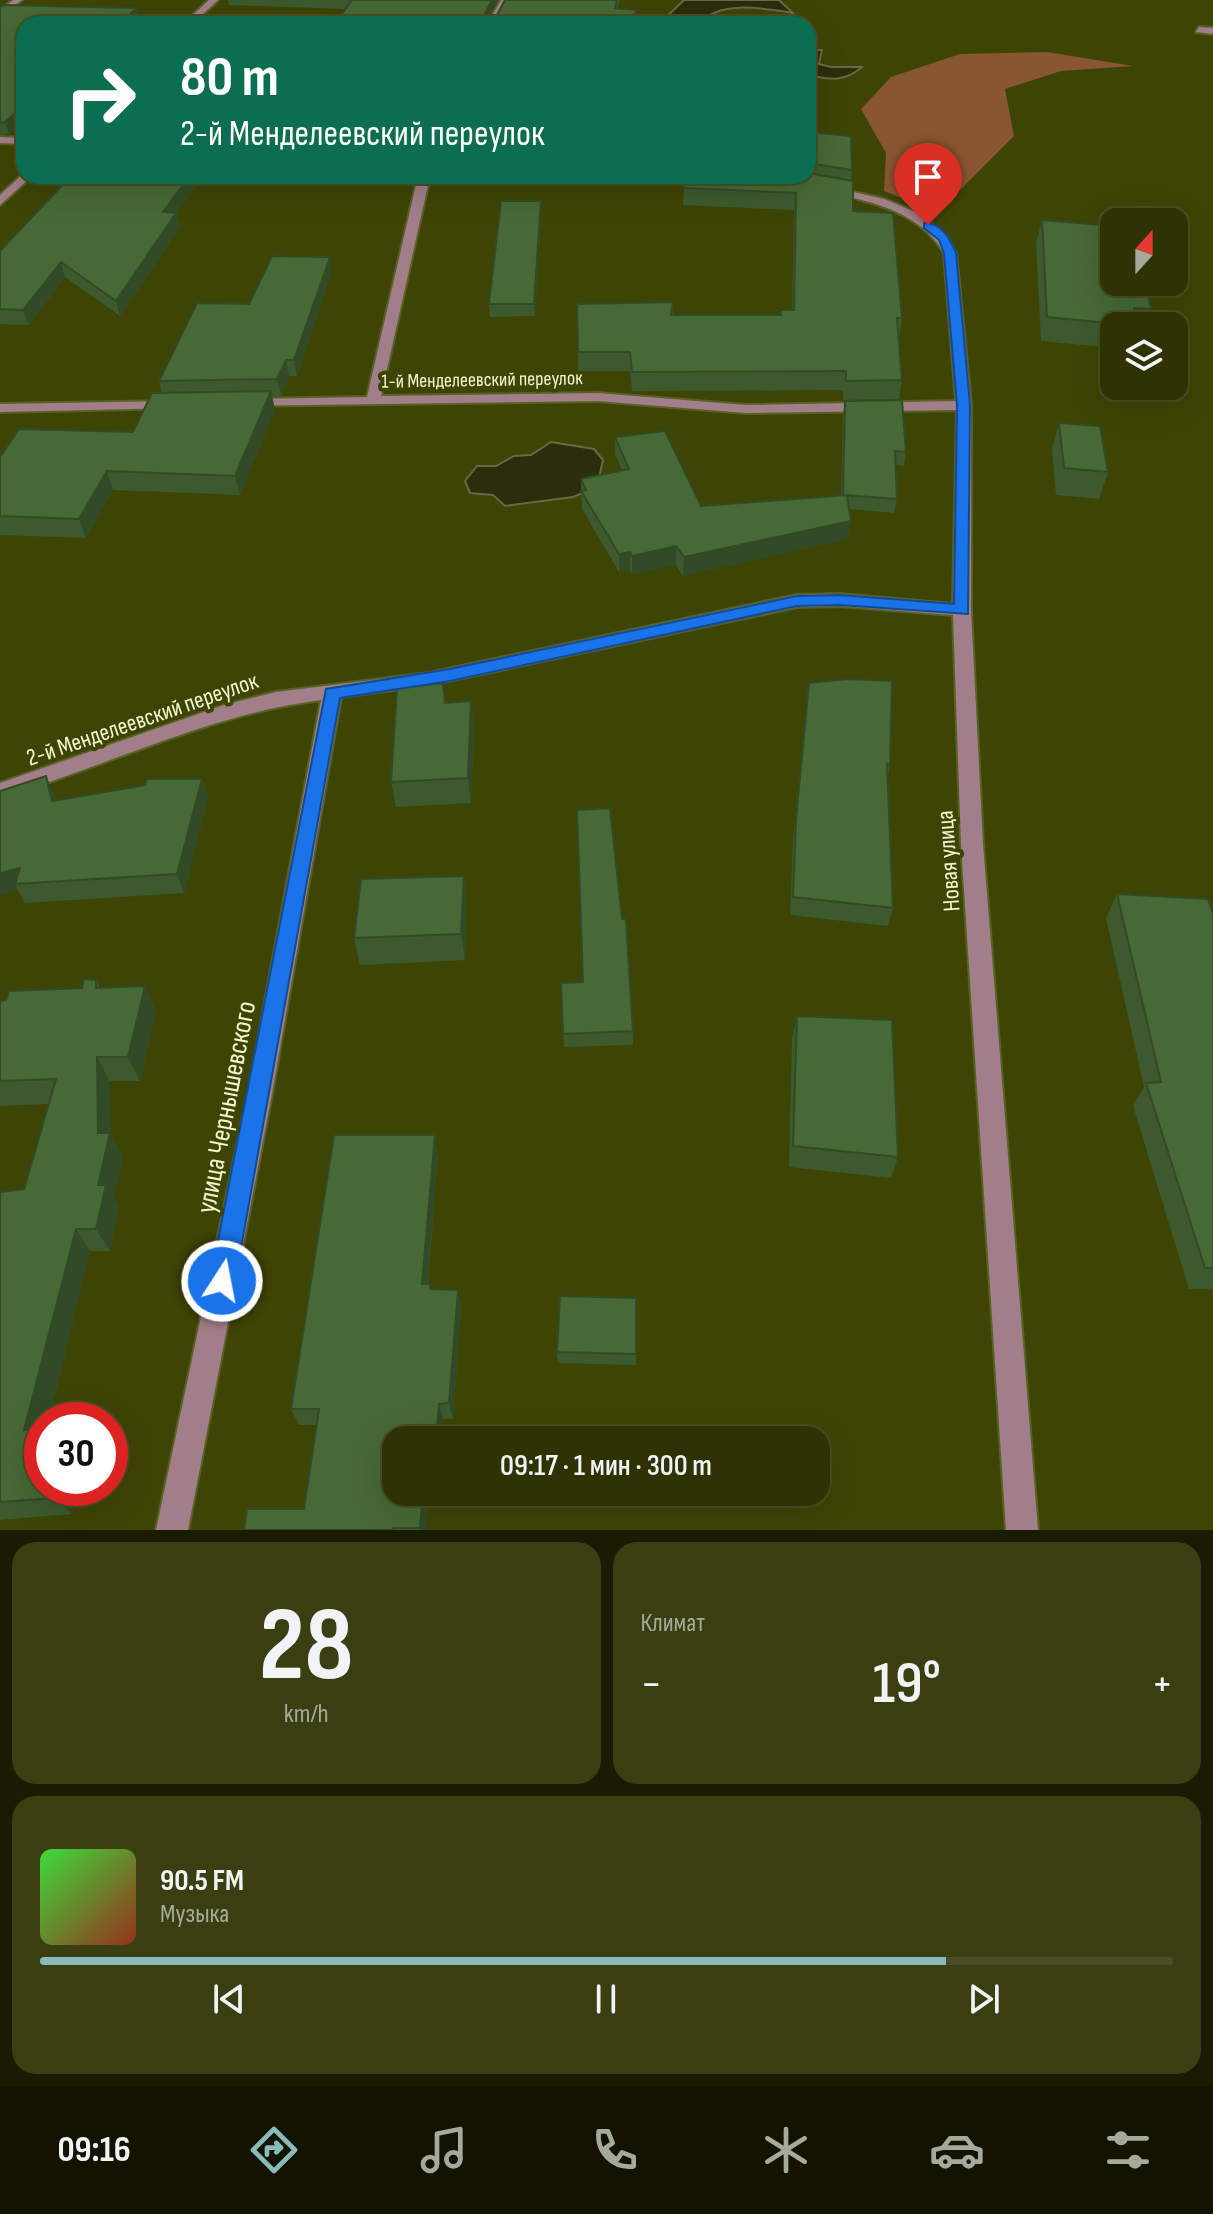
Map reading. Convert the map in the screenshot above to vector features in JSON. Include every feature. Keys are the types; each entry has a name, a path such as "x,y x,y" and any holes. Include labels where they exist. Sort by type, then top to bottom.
{"street":[{"path":"0,14 18,0"},
{"path":"196,16 214,0"},
{"path":"1199,30 1213,31"},
{"path":"0,202 18,184"},
{"path":"373,401 422,184"},
{"name":"Новая улица","path":"816,187 904,211 944,238 950,253 964,405 962,610 972,844 1022,1530"},
{"name":"1-й Менделеевский переулок","path":"237,404 607,397 746,409 964,405"},
{"path":"0,408 191,404"},
{"name":"2-й Менделеевский переулок","path":"0,791 231,710 276,699 429,679 797,601 840,600 962,610"},
{"name":"улица Чернышевского","path":"172,1530 260,1094 332,693"}],"shaded area":[{"path":"684,0 779,0 793,13 742,8 717,11 707,16 667,16"},
{"path":"816,50 822,50 819,64 862,67 850,75 816,76"},
{"path":"1047,52 1133,66 1061,71 1005,89 1014,136 938,212 884,191 886,153 861,109 891,77 960,54"},
{"path":"551,442 594,449 603,460 597,487 573,497 505,506 493,495 470,493 465,481 477,466 496,466 514,456 531,455"}],"building":[{"path":"352,0 492,0 484,16 341,16"},
{"path":"505,0 617,0 615,8 637,10 634,16 484,16 497,15"},
{"path":"0,7 137,8 128,16 16,16 16,113 0,123"},
{"path":"816,133 851,136 852,170 816,164"},
{"path":"816,174 853,181 853,211 893,213 902,318 897,318 902,380 846,381 846,371 632,372 630,352 578,352 577,304 673,302 671,315 781,315 780,310 794,310 796,193 684,188 685,184 816,184"},
{"path":"63,184 184,184 163,212 176,213 116,301 61,262 23,310 0,309 0,251"},
{"path":"501,201 541,201 534,304 489,304"},
{"path":"1042,220 1100,225 1100,296 1148,296 1151,309 1100,312 1100,322 1047,317"},
{"path":"272,256 330,257 294,360 286,360 277,379 159,381 197,303 249,304"},
{"path":"271,391 235,476 107,471 79,519 0,516 0,457 19,429 133,432 152,393"},
{"path":"902,400 906,452 895,451 897,499 843,495 845,401"},
{"path":"1059,423 1100,426 1108,472 1064,468"},
{"path":"665,431 701,506 847,495 851,521 684,557 676,546 632,556 630,552 619,554 581,491 586,490 581,479 629,469 615,437"},
{"path":"847,679 892,681 890,765 887,764 893,908 793,897 796,819 809,683"},
{"path":"443,683 445,703 471,701 468,778 391,782 397,688"},
{"path":"46,776 52,801 145,785 147,779 202,779 177,874 15,884 20,868 0,873 0,791"},
{"path":"610,808 622,919 626,919 633,1031 563,1034 561,983 583,982 577,810"},
{"path":"464,876 461,934 354,938 361,879"},
{"path":"1117,894 1208,899 1213,915 1213,1268 1205,1268 1146,1083 1161,1082"},
{"path":"84,979 96,980 96,988 145,986 128,1057 97,1057 98,1133 110,1133 98,1185 106,1185 96,1229 76,1229 31,1402 24,1402 24,1500 0,1502 0,1192 24,1189 56,1079 0,1081 0,1001 6,1000 9,991 82,988"},
{"path":"797,1016 892,1020 898,1157 793,1146"},
{"path":"334,1135 435,1135 422,1284 430,1284 430,1289 458,1290 449,1403 439,1404 437,1426 382,1426 382,1506 422,1506 420,1528 244,1530 247,1509 304,1509 319,1409 291,1409"},
{"path":"560,1296 636,1298 636,1354 557,1352"}],"route":[{"path":"222,1281 260,1094 332,693 450,675 797,601 840,600 962,610 964,405 950,253 944,238 928,225"}]}
